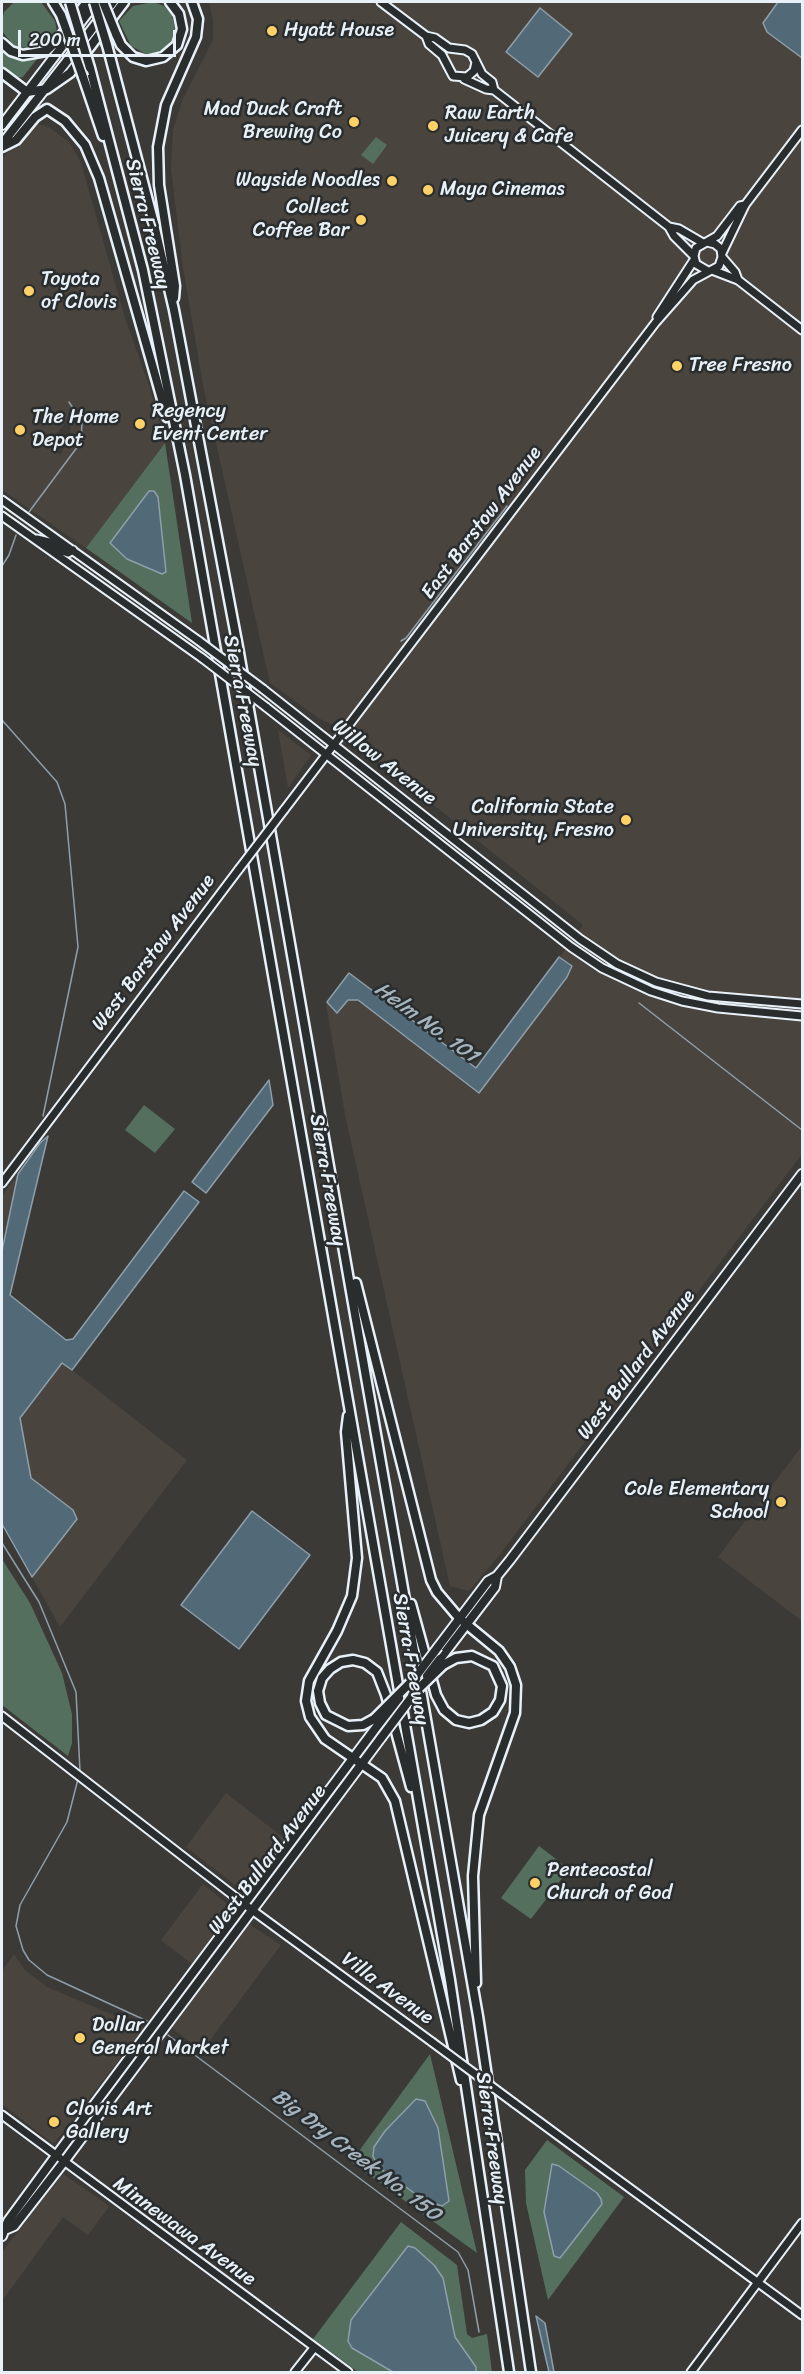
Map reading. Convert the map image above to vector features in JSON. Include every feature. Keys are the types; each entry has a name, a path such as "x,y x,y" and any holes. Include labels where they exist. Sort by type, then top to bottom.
{"highway":[{"path":"53,2 61,15 129,213"},
{"name":"Sierra Freeway","path":"70,2 129,213 185,475 424,1840 475,2140 509,2373"},
{"path":"2,44 18,54 42,53 59,39 87,2"},
{"name":"Sierra Freeway","path":"95,2 152,216 174,310 240,658 478,2016 531,2373"},
{"path":"104,2 121,45 134,57 146,60 163,57 175,48 182,33 181,17 170,2"},
{"path":"2,73 27,92 47,88 70,73 124,2"},
{"path":"174,310 175,286 159,185 158,147 164,112 198,32 198,19 192,2"},
{"path":"2,146 16,140 35,117 47,109 68,124 88,151 102,189 157,373 173,443 185,475"},
{"path":"343,1237 431,1580 437,1592 459,1618 490,1641 504,1658 513,1676 517,1696 513,1720 479,1815 473,1876 478,2016"},
{"path":"350,1407 346,1432 357,1558 352,1596 337,1631 309,1681 306,1701 309,1716 325,1738 382,1778 395,1801 475,2140"},
{"path":"396,1548 439,1704 450,1716 462,1722 475,1722 493,1712 500,1700 502,1686 493,1666 472,1656 442,1662 416,1691"},
{"path":"413,1680 376,1722 363,1725 348,1726 326,1714 320,1703 318,1691 322,1678 341,1662 353,1660 365,1663 377,1672 386,1695 424,1840"}],"main road":[{"path":"2,125 95,2"},
{"path":"2,146 113,2"},
{"path":"381,2 426,36 435,38 448,48 472,54 482,74 492,82 494,90"},
{"path":"426,36 429,44 442,55 453,76 494,90 669,227 694,258 699,268 738,280 802,330"},
{"path":"447,68 450,56 461,50"},
{"path":"462,79 474,71 476,62"},
{"path":"710,270 719,266 745,205 802,130"},
{"path":"694,258 696,248 723,231 740,207 745,205"},
{"path":"669,227 680,229 705,243 718,246 738,280"},
{"name":"East Barstow Avenue","path":"656,322 694,258"},
{"name":"East Barstow Avenue","path":"334,744 656,322 693,280 710,270"},
{"name":"Willow Avenue","path":"2,500 263,688 580,939 617,964 656,982 700,995 802,1004"},
{"name":"Willow Avenue","path":"2,516 202,658 571,947 602,968 651,991 688,1002 725,1009 802,1016"},
{"path":"35,539 49,542 68,553 73,550"},
{"name":"West Barstow Avenue","path":"2,1183 334,744"},
{"name":"West Bullard Avenue","path":"413,1680 488,1581 497,1576 802,1174"},
{"name":"West Bullard Avenue","path":"442,1662 495,1587 497,1576"},
{"name":"West Bullard Avenue","path":"4,2232 14,2226 63,2163 416,1691"},
{"name":"Villa Avenue","path":"2,1716 252,1910 802,2315"},
{"name":"West Bullard Avenue","path":"4,2232 8,2221 353,1759 376,1722"},
{"path":"304,1840 327,1799 327,1793"},
{"path":"142,2056 142,2049 165,2010"},
{"path":"84,2135 91,2118 104,2100 104,2092"},
{"name":"Minnewawa Avenue","path":"2,2115 63,2163 348,2373"},
{"path":"692,2373 802,2223"},
{"path":"295,2373 314,2348"}],"shaded area":[{"name":"California State University, Fresno","path":"209,2 802,2 802,1154 501,1553 469,1591 450,1586 346,1120 326,1003 350,975 477,1069 583,925 335,726 320,719 270,683 204,390 183,268 171,169 173,130 182,101 213,40 213,20"},
{"path":"36,124 47,126 69,142 81,163 125,318 150,388 165,443 86,548 2,490 2,158","holes":["69,418 71,438 60,455 48,445"]},
{"path":"278,730 311,755 288,788"},
{"path":"18,1174 5,1234 2,1251 2,1196"},
{"path":"63,1363 187,1460 60,1627 32,1577 77,1519 73,1510 31,1478 20,1418"},
{"name":"Cole Elementary School","path":"802,1446 802,1621 718,1557"},
{"path":"226,1793 285,1839 243,1891 186,1847"},
{"path":"203,1884 231,1907 231,1910 192,1964 161,1940"},
{"path":"249,1924 281,1945 202,2051 172,2028"},
{"path":"14,1954 25,1970 47,1987 144,2028 52,2143 2,2104 2,1971"},
{"path":"63,2174 108,2205 108,2208 88,2235 63,2217 2,2301 2,2252"}],"green space":[{"path":"14,2 41,2 55,21 57,32 39,46 26,48 13,45 2,31 2,21 4,12"},
{"path":"153,2 164,6 172,15 176,33 168,46 159,52 146,54 131,46 119,21 133,6"},
{"path":"2,49 16,58 37,59 23,77 17,78 2,67"},
{"path":"376,137 387,145 373,164 361,155"},
{"path":"165,443 192,623 86,548"},
{"path":"144,1105 175,1129 155,1153 125,1130"},
{"path":"2,1559 30,1603 62,1673 72,1714 72,1743 68,1756 2,1705"},
{"name":"Pentecostal Church of God","path":"539,1846 569,1869 531,1919 501,1898"},
{"path":"430,2054 477,2253 351,2162"},
{"path":"547,2140 624,2197 548,2300 526,2203 525,2170"},
{"path":"401,2222 457,2265 467,2334 472,2338 487,2334 492,2372 358,2372 313,2339"}],"water":[{"path":"778,2 802,2 802,58 767,32 763,23"},
{"path":"540,8 572,34 538,77 506,52"},
{"path":"149,491 154,491 158,497 166,572 162,574 127,559 110,543"},
{"path":"559,957 572,966 567,977 479,1093 358,1000 348,1000 337,1013 327,1002 349,973 476,1068"},
{"path":"269,1080 273,1105 206,1193 192,1182"},
{"path":"48,1136 10,1295 66,1340 73,1339 184,1191 199,1202 72,1370 62,1363 20,1418 31,1478 73,1510 77,1519 32,1577 2,1524 2,1251 18,1174 40,1143"},
{"path":"252,1511 310,1555 239,1649 181,1605"},
{"path":"416,2099 425,2101 438,2128 449,2201 442,2206 424,2200 378,2167 373,2156 374,2147 385,2131"},
{"path":"552,2164 559,2166 597,2193 602,2204 560,2258 554,2256 544,2212"},
{"path":"408,2246 415,2248 434,2265 443,2278 455,2337 476,2367 476,2372 393,2372 352,2348 348,2341 351,2320"},
{"path":"536,2316 545,2323 554,2372 549,2372"}],"waterway":[{"name":"Big Dry Creek No. 150","path":"29,512 81,442 82,422 69,402"},
{"path":"401,641 406,638 507,506"},
{"name":"Big Dry Creek No. 150","path":"2,566 9,555 16,535"},
{"name":"Big Dry Creek No. 150","path":"2,720 57,782 65,804 78,947 43,1116"},
{"name":"Helm No. 101","path":"639,1003 802,1130"},
{"name":"Big Dry Creek No. 150","path":"2,1543 39,1602 76,1692 80,1771"},
{"name":"Big Dry Creek No. 150","path":"78,1779 67,1822 20,1905 16,1926 23,1950 29,1960 47,1975 147,2021"},
{"name":"Big Dry Creek No. 150","path":"168,2035 458,2252 468,2270 479,2332"}],"place":[{"name":"Hyatt House","path":"272,31"},
{"name":"Mad Duck Craft Brewing Co","path":"354,122"},
{"name":"Raw Earth Juicery & Cafe","path":"433,126"},
{"name":"Wayside Noodles","path":"392,181"},
{"name":"Maya Cinemas","path":"428,190"},
{"name":"Collect Coffee Bar","path":"361,220"},
{"name":"Toyota of Clovis","path":"29,291"},
{"name":"Tree Fresno","path":"677,366"},
{"name":"Regency Event Center","path":"140,424"},
{"name":"The Home Depot","path":"20,430"},
{"name":"California State University, Fresno","path":"626,820"},
{"name":"Cole Elementary School","path":"781,1502"},
{"name":"Pentecostal Church of God","path":"535,1883"},
{"name":"Dollar General Market","path":"80,2038"},
{"name":"Clovis Art Gallery","path":"54,2122"}]}
